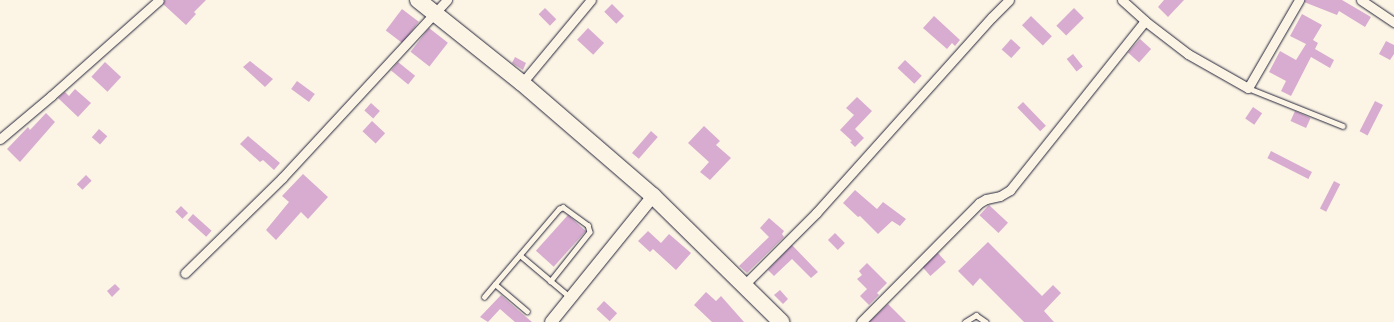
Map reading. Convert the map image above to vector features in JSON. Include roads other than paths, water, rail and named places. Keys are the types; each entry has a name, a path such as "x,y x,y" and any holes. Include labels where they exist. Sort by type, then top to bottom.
{"highway":[{"path":"418,0 522,83 653,196 781,322"}],"street":[{"path":"0,139 159,0"},
{"path":"184,273 282,178 447,0"},
{"path":"522,83 591,0"},
{"path":"744,285 816,213 1009,0"},
{"path":"1122,0 1145,21 1188,54 1248,88 1299,0"},
{"path":"1361,0 1394,22"},
{"path":"861,322 982,200 1000,196 1010,190 1145,21"},
{"path":"551,322 653,196"}],"lane":[{"path":"1248,88 1343,126"},
{"path":"484,297 561,207 568,209 588,225 590,232 551,280"},
{"path":"520,255 551,280 570,298"},
{"path":"495,284 527,311"},
{"path":"965,322 976,315 986,322"}]}
